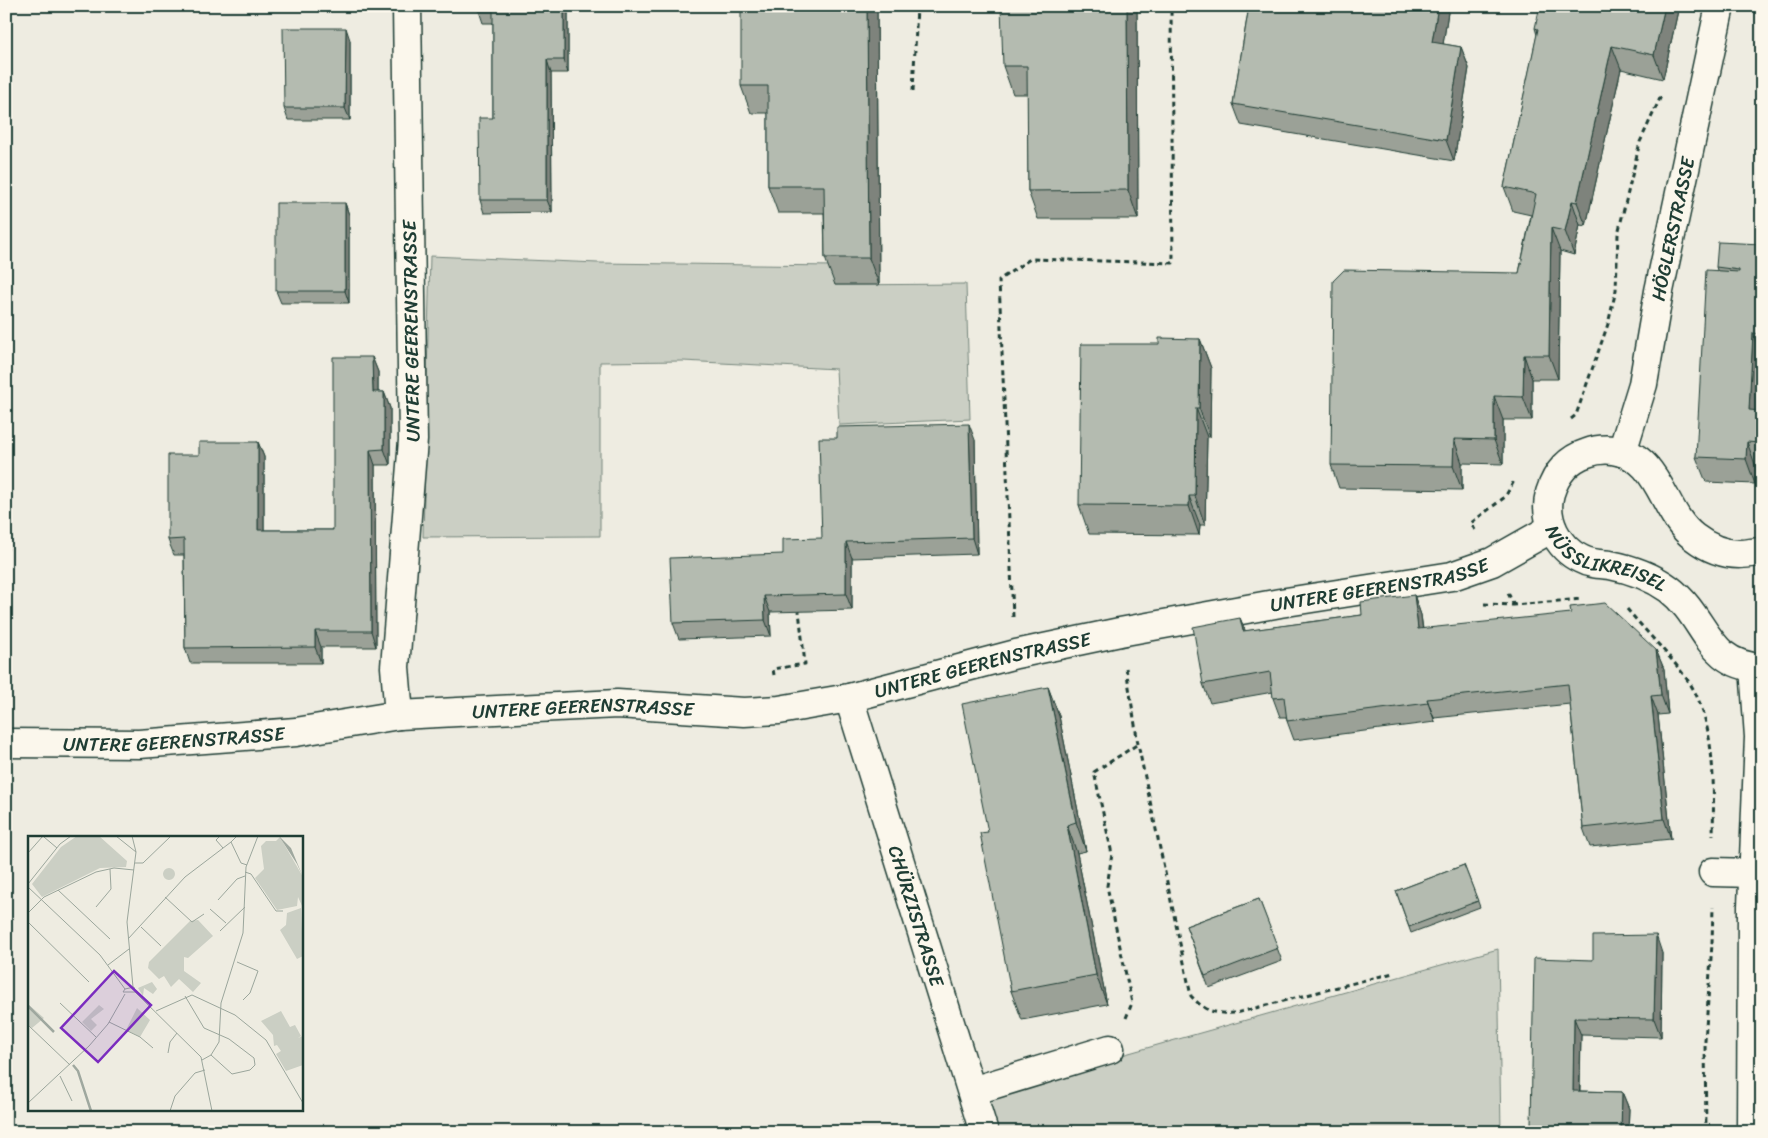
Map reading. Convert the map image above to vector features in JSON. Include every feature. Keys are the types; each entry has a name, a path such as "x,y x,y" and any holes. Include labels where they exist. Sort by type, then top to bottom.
{"street":[{"name":"UNTERE GEERENSTRASSE","path":"399,714 396,667 413,440 407,6"},
{"name":"HÖGLERSTRASSE","path":"1622,452 1643,384 1659,291 1720,6"},
{"name":"NÜSSLIKREISEL","path":"1758,667 1745,667 1719,653 1709,641 1691,610 1661,584 1627,569 1594,564 1580,559 1567,550 1552,528 1548,510 1549,495 1554,481 1563,468 1574,458 1588,452 1603,449 1622,452 1644,465 1654,476 1679,525 1694,538 1724,552 1740,554 1762,552"},
{"name":"UNTERE GEERENSTRASSE","path":"6,742 139,744 296,732 399,714 617,704 744,712 779,710 849,698 1016,654 1120,632 1280,603 1452,576 1492,562 1552,528"},
{"path":"1751,1132 1754,873 1759,737 1758,667"},
{"name":"CHÜRZISTRASSE","path":"849,698 984,1132"},
{"path":"1713,872 1754,873"},
{"path":"972,1091 1110,1049"}],"path":[{"path":"913,91 917,6"},
{"path":"1016,654 1012,602 999,280 1030,259 1173,263 1171,6"},
{"path":"1568,421 1576,415 1608,324 1616,290 1618,234 1640,142 1663,92"},
{"path":"1471,523 1505,497 1518,474"},
{"path":"1514,605 1589,599"},
{"path":"1624,606 1689,682 1704,714 1714,783 1712,944 1705,1041 1706,1132"},
{"path":"799,612 805,664"},
{"path":"1120,632 1138,744 1191,996 1200,1006 1215,1014 1236,1013 1394,973"},
{"path":"1123,1024 1132,1003 1107,886 1112,854 1094,772 1138,744"}],"shaded area":[{"path":"430,256 598,263 834,266 835,285 966,284 970,419 839,425 836,369 683,361 600,362 600,536 423,537"},
{"path":"1498,949 1501,1132 984,1132 973,1097"}],"building":[{"path":"479,6 564,6 564,60 547,60 547,200 480,200 479,118 493,118 493,11 479,11"},
{"path":"741,6 867,6 869,258 825,258 824,186 768,186 768,86 741,86"},
{"path":"1001,6 1127,6 1128,190 1028,191 1027,66 1003,66"},
{"path":"1249,6 1438,6 1432,42 1461,47 1446,140 1233,104"},
{"path":"1540,6 1665,6 1654,55 1612,46 1577,202 1572,201 1565,231 1551,228 1549,355 1524,355 1523,397 1494,396 1494,440 1454,439 1453,466 1331,465 1333,281 1344,270 1519,273 1536,194 1504,187 1538,29 1535,28"},
{"path":"283,28 346,28 345,108 284,108"},
{"path":"276,203 345,203 345,291 276,291"},
{"path":"1718,242 1762,244 1762,334 1753,333 1749,410 1761,411 1759,443 1747,442 1746,459 1696,457 1706,270 1739,272 1739,270 1716,267"},
{"path":"1159,338 1200,339 1199,408 1196,408 1195,496 1189,496 1189,506 1079,505 1081,344 1159,344"},
{"path":"333,357 372,357 373,392 384,392 384,449 370,450 371,631 315,631 315,647 185,648 184,539 168,540 168,455 199,455 199,442 258,442 258,530 333,530"},
{"path":"969,424 972,538 846,542 846,594 764,596 765,620 673,623 670,558 783,554 783,539 822,538 819,438 837,438 837,427"},
{"path":"1414,595 1418,629 1571,613 1570,607 1605,603 1656,650 1661,695 1651,696 1664,819 1583,828 1568,684 1427,699 1428,703 1287,721 1284,697 1273,698 1270,672 1203,684 1193,627 1240,618 1243,631 1362,615 1361,602"},
{"path":"1048,687 1076,822 1067,825 1096,975 1011,991 980,833 988,832 962,704"},
{"path":"1464,865 1478,901 1409,927 1396,891"},
{"path":"1259,899 1278,948 1205,976 1186,926"},
{"path":"1656,935 1654,1019 1574,1018 1573,1091 1622,1092 1621,1132 1546,1132 1546,1126 1531,1126 1534,958 1593,960 1593,936"}]}
